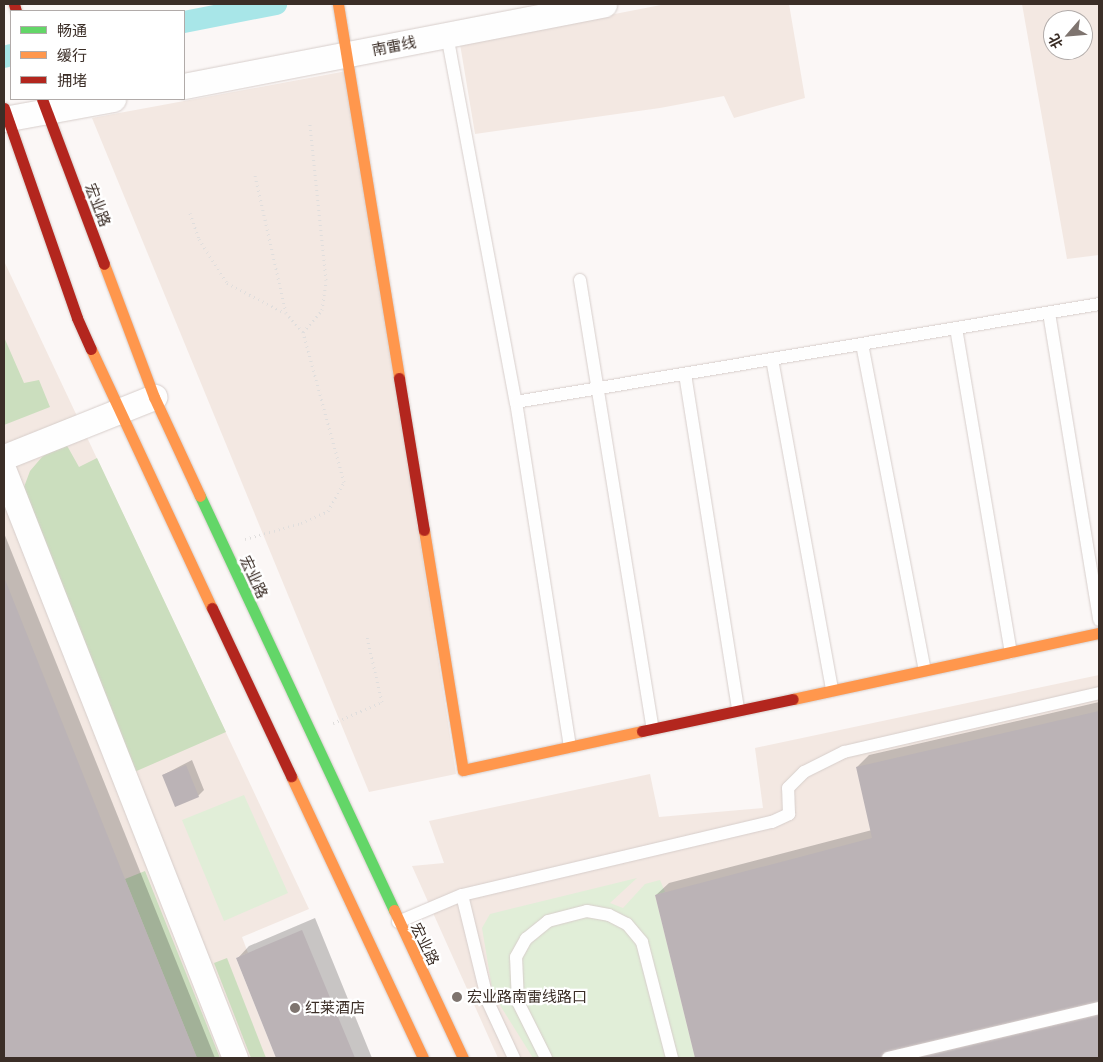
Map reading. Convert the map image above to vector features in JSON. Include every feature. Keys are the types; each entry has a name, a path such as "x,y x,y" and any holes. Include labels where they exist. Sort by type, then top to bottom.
{"street":[{"path":"338,4 343,45 463,770 1099,633"},
{"name":"南雷线","path":"185,86 343,45 447,35 604,4"},
{"path":"102,100 45,105 5,115 77,318 423,1058"},
{"name":"宏业路","path":"45,105 154,397 463,1058"},
{"path":"4,458 154,397"},
{"path":"4,472 235,1058"}],"lane":[{"path":"447,35 516,402 570,747"},
{"path":"580,280 654,729"},
{"path":"516,402 1099,304"},
{"path":"1049,313 1099,620"},
{"path":"956,328 1011,652"},
{"path":"862,344 924,670"},
{"path":"772,359 832,690"},
{"path":"685,374 738,710"},
{"path":"398,922 462,895 772,822 789,814 788,788 804,772 844,752 1099,693"},
{"path":"462,895 488,1002 514,1058"},
{"path":"546,1058 518,1002 516,957 526,938 548,921 587,911 608,915 626,924 642,942 672,1058"},
{"path":"888,1058 1099,1008"}],"path":[{"path":"303,332 322,310 326,280 310,124"},
{"path":"255,175 286,314"},
{"path":"190,213 199,239 228,283 286,314 303,332 344,482 328,511 301,523 236,542 214,527"},
{"path":"310,733 382,702 367,636"}],"shaded area":[{"path":"666,4 789,4 805,98 734,118 724,96 660,108 475,134 460,44"},
{"path":"1022,4 1099,4 1099,255 1067,259"},
{"path":"347,71 456,774 369,792 92,118"},
{"path":"4,261 309,909 242,937 248,953 236,958 276,1058 4,1058"},
{"path":"1099,675 1099,1058 498,1058 412,866 444,863 429,821 650,774 659,817 763,808 755,748"}],"green space":[{"path":"4,337 24,383 39,380 50,407 4,425"},
{"path":"65,442 79,467 97,458 226,732 132,773 24,487 30,471 42,457"},
{"path":"244,795 288,893 224,921 182,820"},
{"path":"145,871 220,1058 197,1058 125,879"},
{"path":"637,878 610,903 623,908 645,884 660,880 665,892 655,895 695,1058 533,1058 493,994 482,928 490,914"},
{"path":"227,958 266,1058 251,1058 214,963"}],"building":[{"path":"4,577 125,879 197,1058 4,1058"},
{"path":"1099,711 1099,1058 695,1058 655,895 872,838 856,767"},
{"path":"186,765 199,797 175,807 162,775"},
{"name":"红莱酒店","path":"302,930 355,1058 276,1058 236,958"}],"waterway":[{"path":"185,22 276,4"},
{"path":"4,57 10,55"}],"traffic: fast":[{"path":"200,496 394,910"}],"traffic: slow":[{"path":"338,4 399,378"},
{"path":"104,264 154,397 200,496"},
{"path":"91,349 212,608"},
{"path":"424,530 463,770 642,731"},
{"path":"793,699 1099,633"},
{"path":"291,776 423,1058"},
{"path":"394,910 463,1058"}],"traffic: jam":[{"path":"14,4 16,10"},
{"path":"42,100 104,264"},
{"path":"4,108 77,318 91,349"},
{"path":"399,378 424,530"},
{"path":"212,608 291,776"},
{"path":"642,731 793,699"}],"place":[{"name":"宏业路南雷线路口","path":"457,997"},
{"name":"红莱酒店","path":"295,1008"}]}
